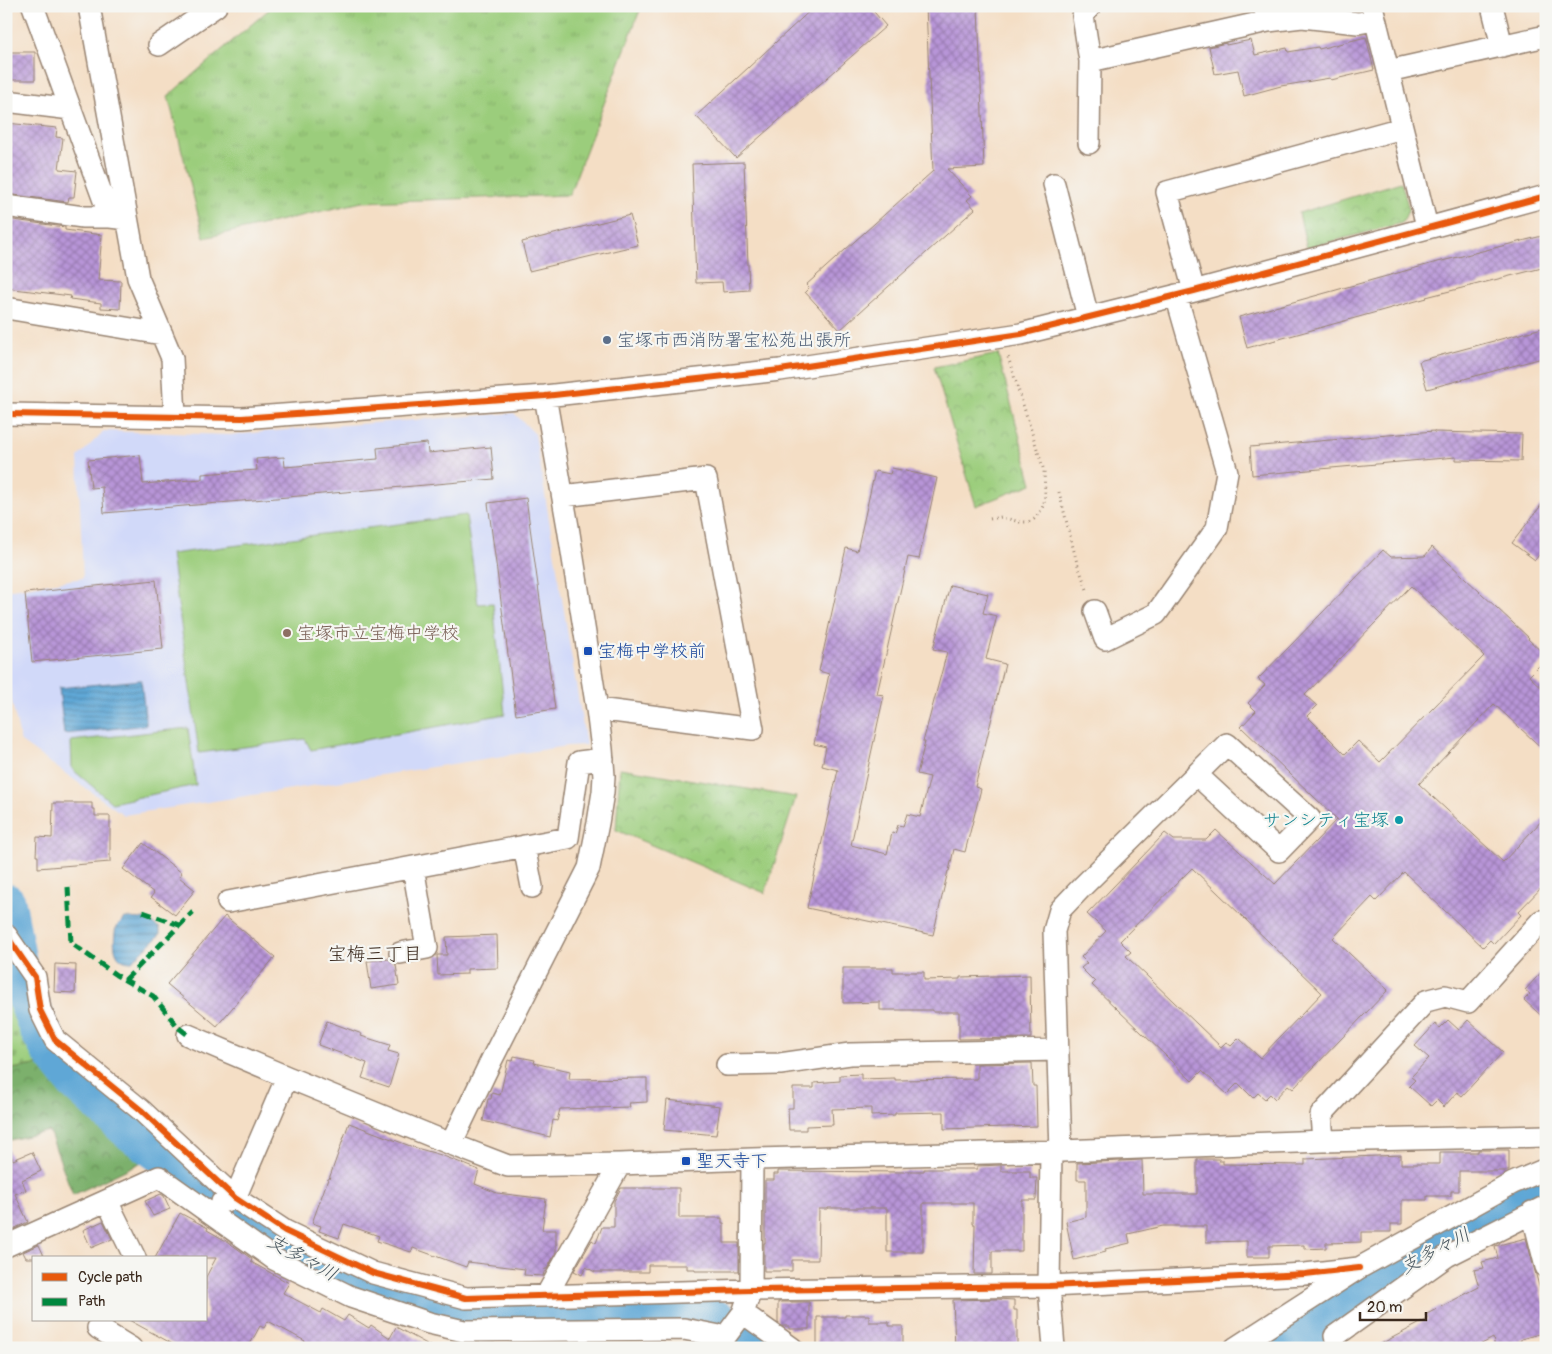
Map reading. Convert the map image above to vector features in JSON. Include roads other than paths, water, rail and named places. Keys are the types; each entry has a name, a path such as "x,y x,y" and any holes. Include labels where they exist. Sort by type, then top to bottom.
{"street":[{"path":"33,6 71,109 119,218 138,278 172,358 176,417"},
{"path":"88,6 119,218"},
{"path":"1089,143 1090,61 1083,16 1090,6"},
{"path":"1492,6 1502,46"},
{"path":"159,45 212,7"},
{"path":"1090,61 1266,14 1358,23 1373,13 1427,227"},
{"path":"1388,71 1546,36"},
{"path":"6,101 71,109"},
{"path":"1095,611 1105,638 1156,614 1218,528 1227,472 1185,293 1167,192 1402,128"},
{"path":"1054,184 1088,317"},
{"path":"6,414 242,418 545,396 790,369 1021,334 1185,293 1546,196"},
{"path":"6,206 83,218 119,218"},
{"path":"6,308 162,334"},
{"path":"451,1144 589,868 603,792 603,759 597,709 545,396"},
{"path":"562,496 706,479 754,728 597,709"},
{"path":"1054,1348 1049,1286 1056,1151 1058,1050 1054,931 1060,910 1082,886 1196,774 1227,744 1310,818 1279,851 1196,774"},
{"path":"228,902 568,838 579,762 603,759"},
{"path":"524,846 532,887"},
{"path":"400,953 427,948 413,867"},
{"path":"1323,1141 1321,1115 1426,1001 1445,996 1468,1002 1541,921 1546,921"},
{"path":"6,935 34,976 40,1010 55,1040 141,1110 235,1198 285,1231 373,1273 466,1298 751,1290 1049,1286 1305,1274 1359,1268"},
{"path":"188,1035 508,1166 1546,1136"},
{"path":"727,1065 780,1064 850,1054 1058,1050"},
{"path":"202,1208 235,1198 287,1077"},
{"path":"6,1246 159,1177 274,1259 351,1297 429,1323 464,1331 531,1339 684,1328 722,1343 743,1313 751,1290 752,1159"},
{"path":"546,1296 620,1164"},
{"path":"1235,1348 1359,1268 1513,1183 1546,1169"},
{"path":"107,1201 135,1256"},
{"path":"1335,1336 1447,1256 1539,1209 1546,1267"},
{"path":"743,1313 792,1348"},
{"path":"101,1322 98,1328 131,1348"}],"water":[{"path":"141,680 146,725 64,734 59,688"},
{"path":"125,918 144,919 160,928 160,935 131,962 125,961 117,955 114,944 116,927"}],"waterway":[{"name":"支多々川","path":"6,903 17,963 25,992 39,1029 51,1050 75,1081 132,1132 191,1176 269,1241 339,1278 409,1302 453,1314 706,1315 746,1334 766,1348"},
{"name":"支多々川","path":"1279,1348 1409,1262 1546,1193"}],"place":[{"name":"宝塚市西消防署宝松苑出張所","path":"607,340"},
{"name":"宝塚市立宝梅中学校","path":"287,633"},
{"name":"宝梅中学校前","path":"588,651"},
{"name":"サンシティ宝塚","path":"1399,820"},
{"name":"聖天寺下","path":"686,1161"}],"district":[{"name":"宝梅三丁目","path":"375,953"}]}
